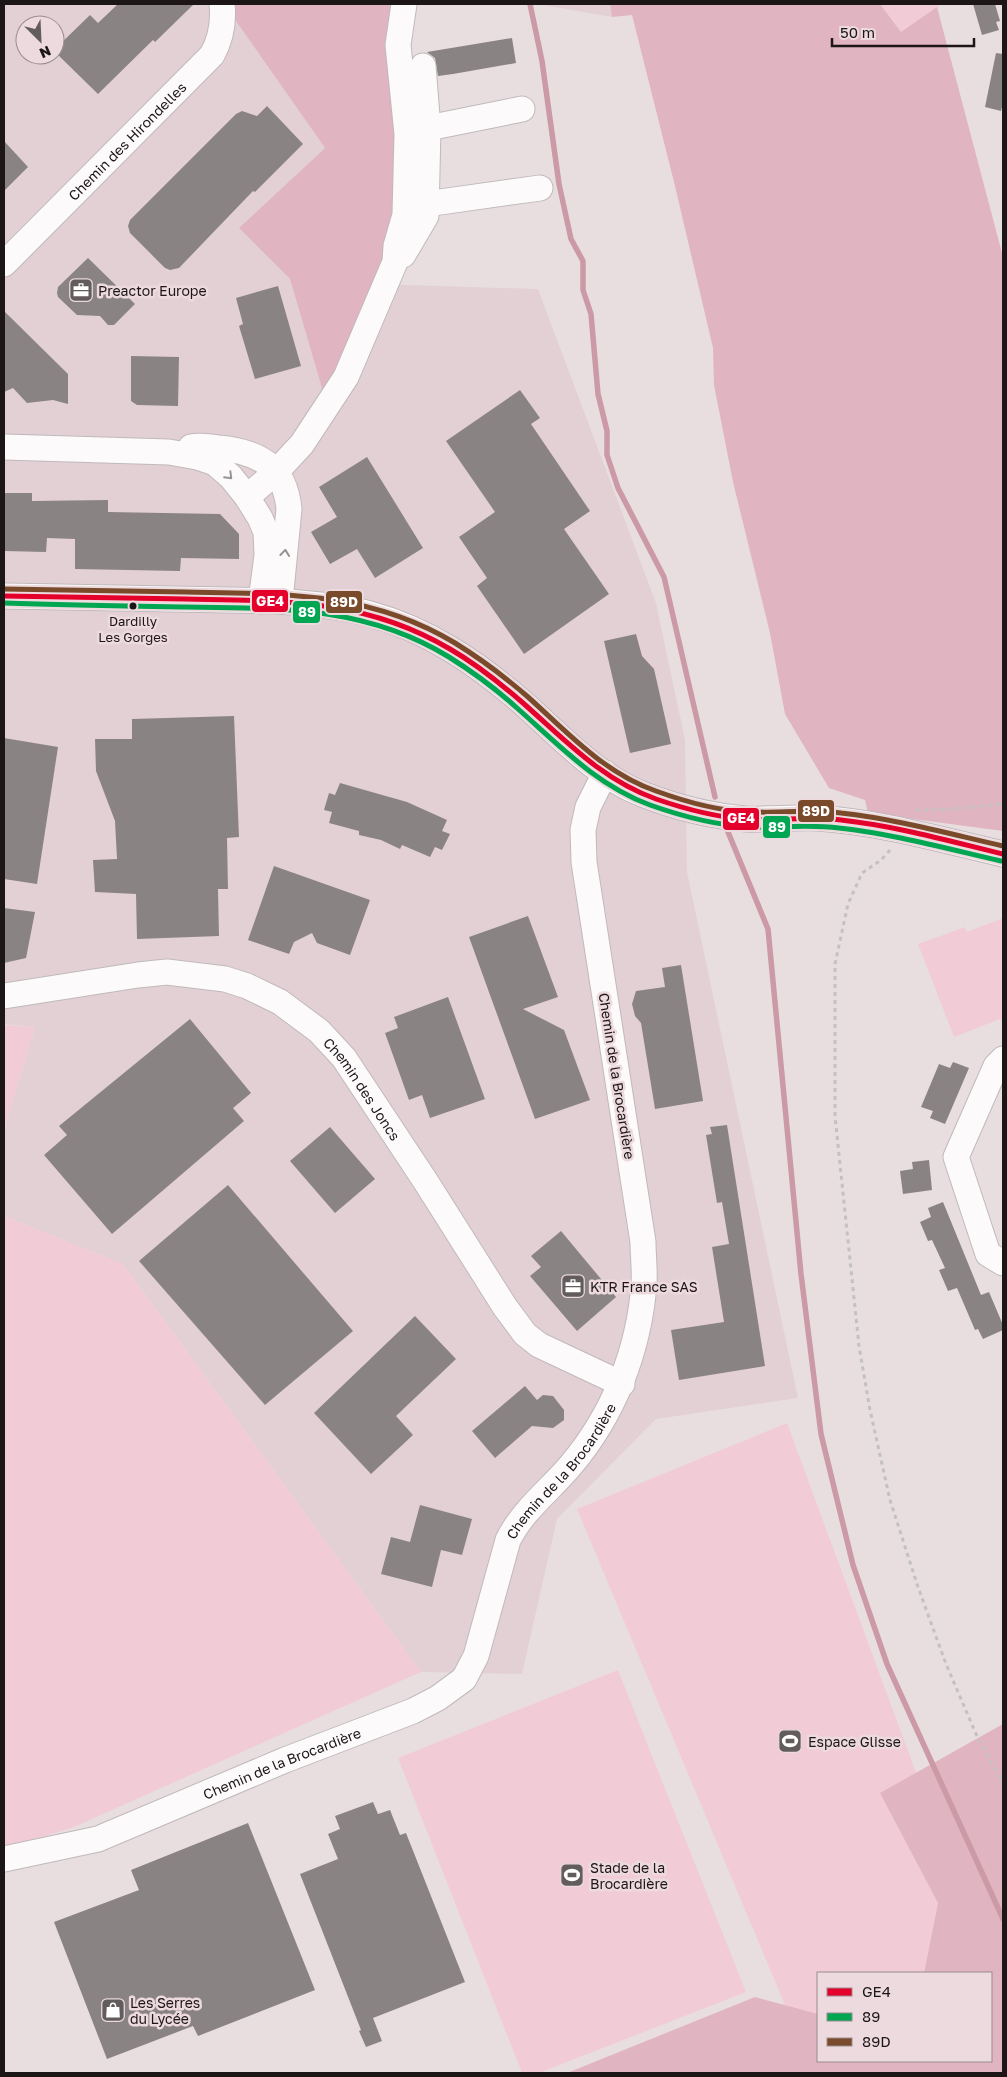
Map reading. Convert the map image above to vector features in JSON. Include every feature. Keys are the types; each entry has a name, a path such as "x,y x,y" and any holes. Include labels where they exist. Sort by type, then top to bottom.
{"street":[{"name":"Chemin des Hirondelles","path":"4,264 212,55 221,35 222,4"},
{"path":"247,497 276,472 302,444 346,376 395,262 396,246 405,214 407,134 398,45 404,4"},
{"path":"395,262 406,251 426,216 428,128 422,66"},
{"path":"428,128 522,109"},
{"path":"426,204 540,188"},
{"path":"169,452 195,446 239,449 269,464 276,472 288,494 289,509 270,601"},
{"path":"4,447 169,452 197,457 215,463 231,476 247,497 266,532 270,601"},
{"path":"4,596 270,601 322,605 370,614 434,639 480,668 524,704 562,741 605,773 639,793 707,814 745,818 817,818 862,823 1003,854"},
{"name":"Chemin de la Brocardière","path":"4,1859 98,1839 286,1760 413,1711 438,1698 464,1679 476,1656 508,1540 515,1526 588,1445 622,1384 640,1318 644,1282 643,1242 584,862 583,830 588,807 605,773"},
{"name":"Chemin des Joncs","path":"4,996 138,974 167,972 225,980 247,986 280,1002 319,1031 344,1058 426,1182 505,1307 525,1334 539,1345 622,1384"},
{"path":"1003,1059 996,1066 956,1157 988,1254 1003,1263"}],"path":[{"path":"914,810 954,809 1003,804"},
{"path":"891,849 881,860 862,873 848,904 835,964 835,1116 859,1346 870,1410 890,1500 918,1587 946,1664 976,1734 1003,1784"}],"shaded area":[{"path":"4,4 224,4 325,148 239,228 290,279 324,394 376,284 538,289 656,603 685,740 687,872 798,1398 656,1419 557,1519 522,1674 421,1672 123,1264 4,1216 4,1130 35,1027 4,1024"},
{"path":"224,4 396,4 402,135 392,244 324,395 290,279 239,228 325,148"},
{"path":"537,4 610,4 612,17"},
{"path":"610,4 880,4 901,32 937,7 1003,257 1003,831 868,813 865,800 829,788 785,714 770,633 733,482 714,385 713,348 675,186 632,15 612,17"},
{"path":"880,4 942,4 901,32"},
{"path":"1003,918 1003,1025 1000,1019 954,1037 918,944 965,927 967,932"},
{"path":"4,1025 35,1027 4,1130"},
{"path":"4,1216 123,1264 421,1672 74,1827 4,1849"},
{"name":"Espace Glisse","path":"787,1423 990,1972 817,1972 817,2035 800,2041 577,1509"},
{"name":"Stade de la Brocardière","path":"618,1670 746,1992 539,2073 522,2073 398,1758"},
{"path":"1003,1724 1003,2073 567,2073 755,1997 817,2014 817,2062 992,2062 992,1972 924,1972 938,1903 880,1793"}],"building":[{"path":"118,4 194,4 155,42 153,40 98,94 65,62 65,39 90,15 98,23"},
{"path":"973,4 995,4 1000,21 996,22 999,30 982,35"},
{"path":"512,38 516,63 453,74 438,76 435,58 427,52"},
{"path":"996,53 1003,54 1003,103 1001,111 985,107"},
{"path":"267,106 303,144 255,192 253,191 179,268 170,270 165,268 130,233 128,226 130,220 236,114 242,111 257,116"},
{"path":"4,141 28,167 4,191"},
{"path":"88,258 135,304 114,325 108,325 100,316 77,315 58,297 58,287"},
{"path":"278,286 301,366 255,379 239,326 243,324 236,298"},
{"path":"4,311 68,374 68,404 53,400 27,403 13,388 4,392"},
{"path":"131,356 179,357 178,406 137,405 131,401"},
{"path":"520,390 540,418 531,424 590,511 564,529 609,594 524,654 477,586 487,578 459,537 495,512 446,441"},
{"path":"367,457 423,548 375,578 357,549 330,564 311,532 337,517 319,487"},
{"path":"4,493 32,493 32,501 108,500 108,512 220,514 239,534 239,559 181,558 180,571 75,569 75,539 47,538 46,552 4,551"},
{"path":"636,634 642,656 654,669 671,744 630,753 604,641"},
{"path":"234,716 239,837 227,838 228,889 218,889 219,936 137,939 136,894 95,892 93,860 117,859 115,821 96,771 95,739 132,739 132,719"},
{"path":"4,738 58,747 37,884 4,879"},
{"path":"340,783 407,802 447,820 442,831 450,834 442,850 435,847 430,857 402,845 400,849 381,840 359,835 359,831 329,823 332,812 324,810 329,793 335,795"},
{"path":"274,866 370,900 350,955 317,943 312,933 294,942 289,954 248,940"},
{"path":"4,908 35,912 26,958 4,963"},
{"path":"528,916 558,997 523,1009 564,1030 590,1100 535,1119 469,937"},
{"path":"681,965 703,1101 655,1109 641,1023 635,1016 632,1004 636,991 665,987 662,968"},
{"path":"448,997 485,1099 430,1118 422,1095 409,1100 385,1033 398,1028 394,1017"},
{"path":"190,1019 251,1093 233,1108 244,1121 112,1234 44,1155 67,1135 59,1126"},
{"path":"953,1062 969,1068 945,1124 930,1118 933,1111 921,1107 939,1064 950,1068"},
{"path":"727,1125 765,1366 679,1380 671,1330 724,1322 712,1247 729,1244 722,1202 717,1203 706,1135 712,1134 710,1127"},
{"path":"330,1127 375,1179 335,1213 290,1161"},
{"path":"929,1160 932,1190 903,1194 900,1171 913,1169 912,1162"},
{"path":"228,1185 353,1331 265,1405 139,1261"},
{"path":"943,1202 981,1295 989,1292 1003,1325 1003,1330 983,1339 978,1329 975,1330 957,1288 948,1291 939,1270 945,1268 932,1240 928,1241 920,1222 931,1217 928,1208"},
{"name":"KTR France SAS","path":"561,1231 616,1297 577,1331 530,1276 541,1267 531,1256"},
{"path":"415,1316 456,1359 396,1416 413,1435 371,1474 314,1413"},
{"path":"525,1386 537,1400 543,1395 553,1396 564,1410 564,1420 553,1428 532,1426 495,1458 472,1431"},
{"path":"420,1505 472,1519 462,1555 441,1550 432,1587 381,1574 391,1537 410,1542"},
{"path":"373,1802 378,1814 390,1810 400,1835 406,1833 465,1982 373,2018 382,2041 366,2047 300,1874 338,1859 328,1834 340,1829 335,1816"},
{"path":"248,1823 315,1990 198,2036 193,2026 107,2059 54,1922 139,1890 131,1870"}],"waterway":[{"path":"530,4 542,61 559,184 571,239 583,261 583,290 591,314 598,394 607,431 607,455 618,488 664,577 715,797"},
{"path":"728,832 768,929 801,1274 821,1434 853,1565 887,1664 1003,1919"}],"transit line":[{"name":"89D","path":"4,589 291,595 324,599 390,613 422,626 455,643 511,682 572,738 603,763 637,783 656,791 690,802 726,810 750,812 818,811 862,816 923,827 1003,846"},
{"name":"GE4","path":"4,596 256,600 289,602 354,611 418,632 460,655 506,688 569,745 601,770 618,781 656,799 700,812 734,818 817,818 882,826 1003,854"},
{"name":"89","path":"4,603 254,608 321,613 354,619 418,640 449,657 501,694 563,750 595,775 612,787 650,805 698,819 736,826 816,826 880,834 1001,861"}],"place":[{"name":"Preactor Europe","path":"81,290"},
{"name":"Dardilly Les Gorges","path":"133,606"},
{"name":"KTR France SAS","path":"573,1286"},
{"name":"Espace Glisse","path":"790,1741"},
{"name":"Stade de la Brocardière","path":"572,1875"},
{"name":"Les Serres du Lycée","path":"113,2010"}]}
